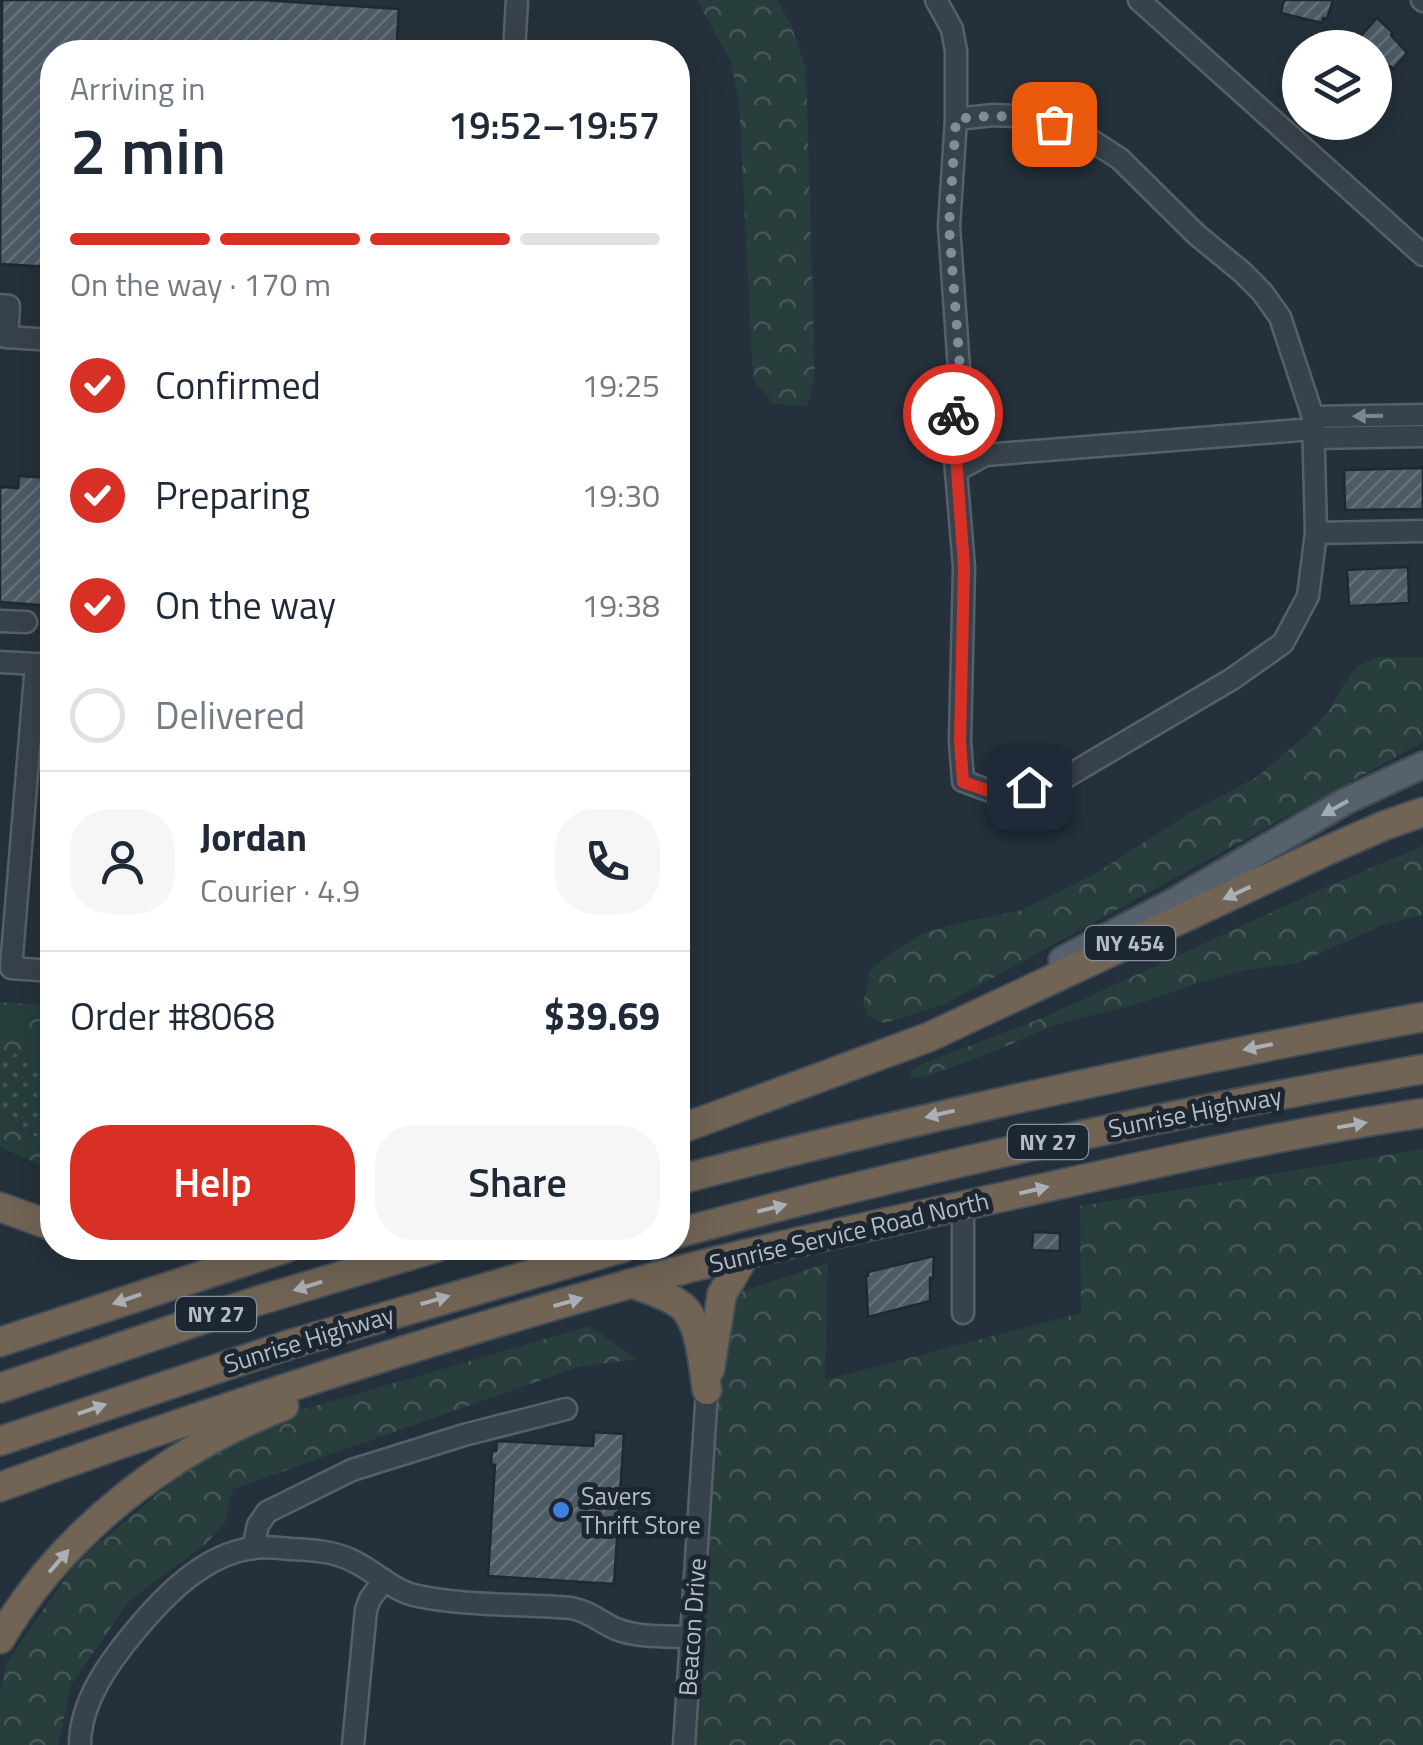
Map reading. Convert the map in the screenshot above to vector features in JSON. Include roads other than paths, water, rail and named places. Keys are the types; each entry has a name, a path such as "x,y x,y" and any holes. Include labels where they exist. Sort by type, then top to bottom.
{"highway":[{"name":"NY 454","path":"836,1072 929,1037 1326,851 1423,812"},
{"name":"Sunrise Highway","path":"690,1177 1064,1086 1423,1016"},
{"name":"Sunrise Highway","path":"690,1230 882,1180 1122,1126 1423,1069"},
{"path":"690,1126 836,1072"},
{"name":"Sunrise Service Road North","path":"0,1488 266,1394 632,1283 1139,1167 1423,1114"},
{"path":"0,1207 40,1222"},
{"path":"707,1390 722,1294 746,1254"},
{"path":"0,1342 249,1260"},
{"name":"Sunrise Highway","path":"0,1388 241,1306 395,1260"},
{"name":"Sunrise Highway","path":"0,1441 291,1344 581,1260"},
{"path":"632,1283 676,1302 690,1316 707,1390"},
{"path":"0,1638 70,1548 119,1502 190,1452 260,1414 438,1354 525,1315"}],"main road":[{"path":"836,1072 1134,924 1346,802 1423,766"}],"street":[{"path":"515,40 517,0"},
{"path":"936,0 954,40 956,119 949,226 960,368 953,417 964,567 960,741 963,782 998,794 1060,780 1232,679 1284,642 1308,596 1316,533 1313,428 1280,317 1242,272 1120,159 1077,131 1031,117 956,119"},
{"path":"1139,0 1423,255"},
{"path":"0,305 9,306 4,336 40,339"},
{"path":"956,471 984,455 1313,428 1423,414"},
{"path":"1313,428 1423,436"},
{"path":"1316,533 1423,531"},
{"path":"0,621 26,622"},
{"path":"0,662 40,664"},
{"path":"40,701 11,968 40,970"},
{"path":"963,1206 963,1313"},
{"name":"Beacon Drive","path":"684,1745 707,1390"},
{"path":"253,1548 258,1525 266,1512 352,1470 464,1434 566,1410"},
{"path":"80,1745 82,1720 95,1690 151,1613 180,1584 208,1564 253,1548 327,1552 361,1565 404,1592 418,1596 571,1608 588,1612 629,1633 691,1637"},
{"path":"353,1745 366,1610 384,1580"}],"place":[{"name":"Savers Thrift Store","path":"561,1510"}]}
